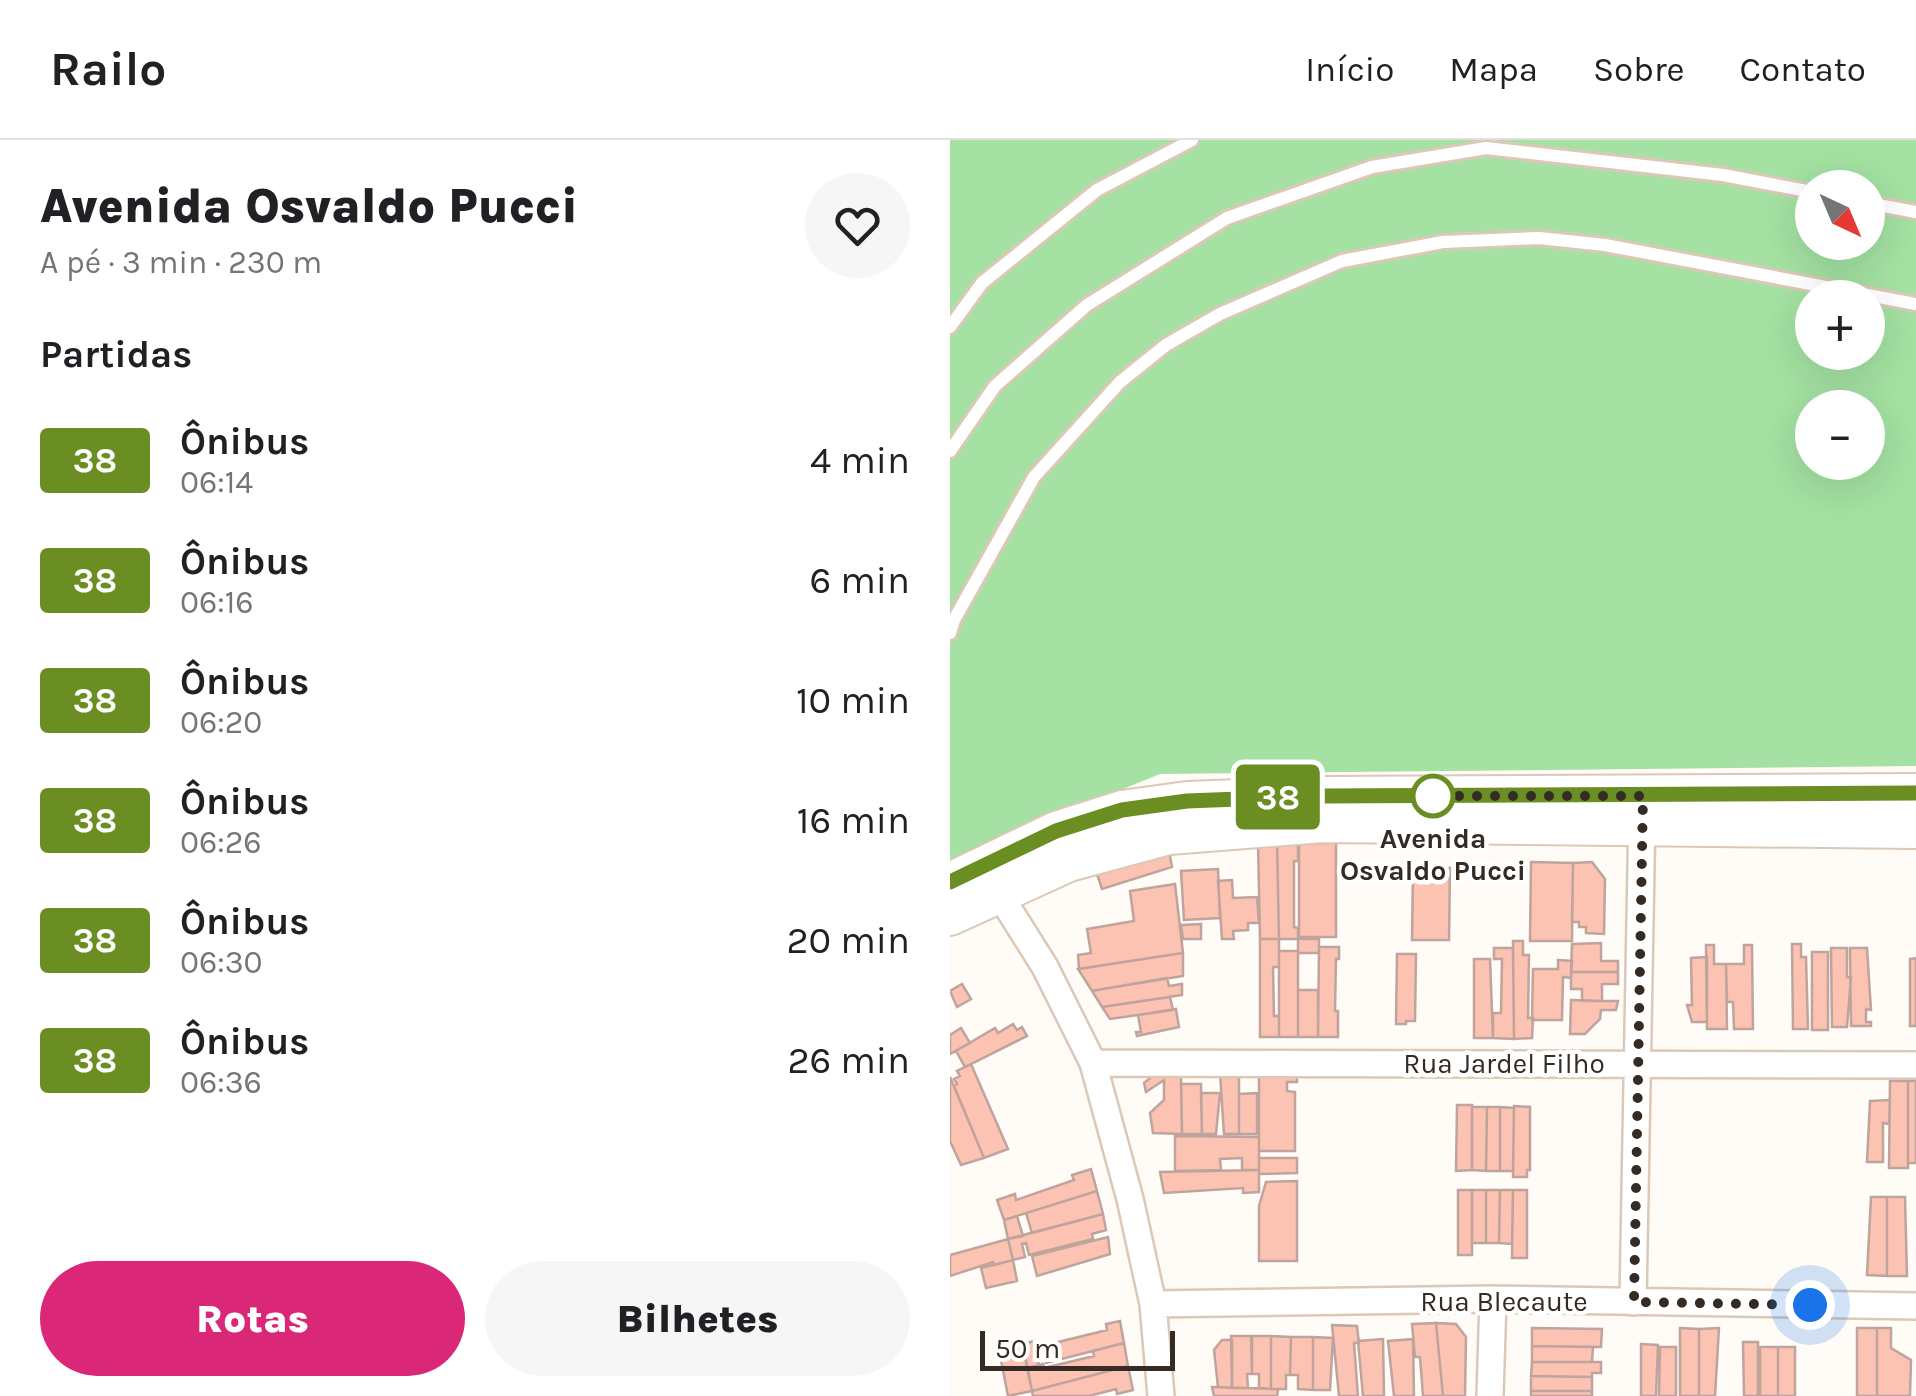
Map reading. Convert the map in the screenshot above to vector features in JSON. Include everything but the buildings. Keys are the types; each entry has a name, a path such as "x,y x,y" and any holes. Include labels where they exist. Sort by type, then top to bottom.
{"main road":[{"path":"950,916 976,880 1069,862 1169,835 1322,823 1642,812 1916,793"},
{"path":"1642,812 1916,830"}],"street":[{"path":"1634,1302 1642,812"},
{"path":"976,880 1045,966 1093,1063 1130,1199 1153,1304 1161,1396"},
{"name":"Rua Jardel Filho","path":"1093,1063 1916,1065"},
{"path":"1490,1396 1493,1300"},
{"name":"Rua Blecaute","path":"1153,1304 1493,1300 1916,1306"}],"lane":[{"path":"950,327 982,283 1098,190 1192,140"},
{"path":"950,451 995,386 1086,305 1226,218 1372,167 1486,148 1724,175 1795,189"},
{"path":"1885,206 1916,212"},
{"path":"950,633 1034,478 1120,382 1166,345 1220,314 1342,261 1443,242 1539,238 1605,245 1916,304"}],"green space":[{"path":"950,140 1916,140 1916,766 1160,774 950,859"}],"bus line":[{"name":"38","path":"950,882 1056,831 1122,810 1187,801 1322,796 1916,793"}],"place":[{"name":"Avenida Osvaldo Pucci","path":"1433,796"}],"route":[{"path":"1433,796 1428,796 1643,796 1634,1302 1810,1305"}]}
